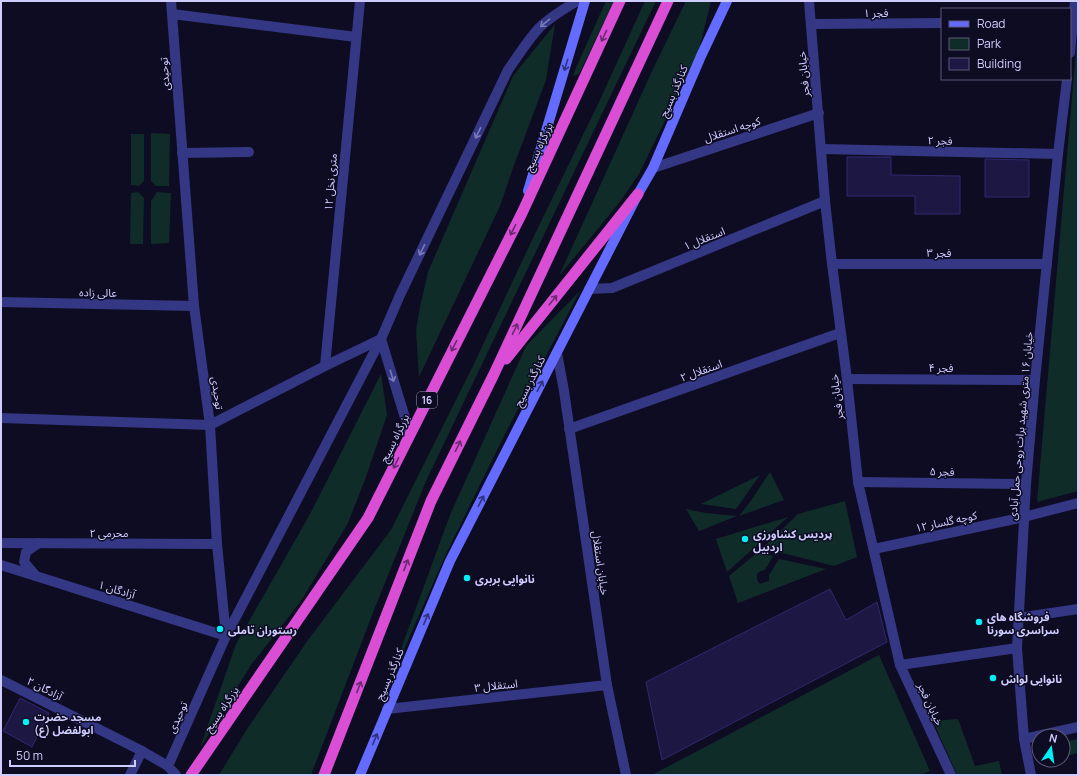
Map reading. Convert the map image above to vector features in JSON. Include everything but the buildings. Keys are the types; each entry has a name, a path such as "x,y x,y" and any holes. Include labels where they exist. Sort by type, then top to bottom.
{"highway":[{"name":"بزرگراه بسیج","path":"192,775 368,518 522,213 620,1"},
{"path":"324,775 431,501 494,374 668,1"},
{"path":"494,374 638,194"}],"main road":[{"path":"522,213 585,1"},
{"name":"کنارگذر بسیج","path":"360,775 450,561 638,194 653,168 701,56 727,1"}],"street":[{"name":"توحیدی","path":"168,766 226,636 217,544 210,424 194,306 171,1"},
{"name":"۱۲ متری نخل","path":"325,366 360,1"},
{"path":"226,636 381,339 400,295 508,70 523,48 540,28 557,14 577,1"},
{"name":"خیابان فجر","path":"809,1 825,201 858,482 900,665 951,775"},
{"path":"1071,38 1075,1"},
{"path":"172,14 356,37"},
{"name":"فجر ۱","path":"811,24 941,23"},
{"name":"خیابان ۱۶ متری شهید برات روحی حمل آبادی","path":"1031,775 1024,739 1016,648 1026,484 1035,380 1067,80"},
{"name":"کوچه استقلال","path":"653,168 819,113"},
{"name":"فجر ۲","path":"821,149 1058,154"},
{"path":"182,153 249,152"},
{"name":"استقلال ۱","path":"589,289 612,288 825,201"},
{"name":"فجر ۳","path":"832,264 1047,264"},
{"name":"عالی زاده","path":"1,302 194,306"},
{"name":"استقلال ۲","path":"569,429 840,333"},
{"path":"1,418 210,424 381,339"},
{"path":"381,339 410,434"},
{"name":"خیابان استقلال","path":"557,353 607,685 626,775"},
{"name":"فجر ۴","path":"847,379 1035,380"},
{"name":"فجر ۵","path":"858,482 1026,484"},
{"name":"کوچه گلسار ۱۲","path":"874,549 1024,517 1078,503"},
{"name":"محرمی ۲","path":"1,543 217,544"},
{"path":"36,576 24,562 26,552 39,543"},
{"name":"آزادگان ۱","path":"1,565 226,636"},
{"path":"1018,618 1078,609"},
{"path":"900,665 1016,648"},
{"name":"آزادگان ۲","path":"1,680 142,751 168,766"},
{"name":"استقلال ۳","path":"387,709 607,685"},
{"path":"1024,739 1078,728"},
{"path":"130,775 142,751"},
{"path":"168,766 176,775"}],"green space":[{"path":"606,1 614,1 579,74 573,76 575,70"},
{"path":"645,1 656,1 426,481 374,610 311,775 219,775 247,729 308,640 391,530 472,368 599,102"},
{"path":"686,1 711,1 699,50 639,174 619,203 559,276 653,69"},
{"path":"555,24 546,80 500,206 419,377 416,330 428,272 513,76"},
{"path":"1078,28 1078,491 1037,502"},
{"path":"151,133 170,134 169,186 156,186 151,181"},
{"path":"131,134 144,134 144,181 139,186 131,185"},
{"path":"138,192 144,198 143,244 130,244 131,193"},
{"path":"157,192 171,193 169,243 151,244 151,201"},
{"path":"580,291 505,434 447,552 386,690 450,515 526,346"},
{"path":"381,374 387,415 366,477 348,523 301,601 251,665 200,748 236,644 310,514"},
{"path":"770,472 784,500 739,516 750,502"},
{"path":"760,475 736,509 701,504"},
{"path":"845,501 857,557 834,566 763,548 798,514"},
{"path":"686,509 706,513 737,516 699,531"},
{"path":"788,517 727,572 716,539"},
{"path":"758,552 773,556 765,570 757,574 757,580 760,584 769,581 769,575 779,559 826,569 738,603 729,576"},
{"path":"879,655 930,771 921,775 652,775"},
{"path":"958,719 975,766 999,761 1002,775 957,775 933,721"},
{"path":"1078,739 1078,753 1071,755 1071,740"}],"place":[{"name":"پردیس کشاورزی اردبیل","path":"745,539"},
{"name":"نانوایی بربری","path":"467,578"},
{"name":"فروشگاه های سراسری سورنا","path":"979,622"},
{"name":"رستوران تاملی","path":"220,629"},
{"name":"نانوایی لواش","path":"993,678"},
{"name":"مسجد حضرت ابولفضل (ع)","path":"26,722"}]}
